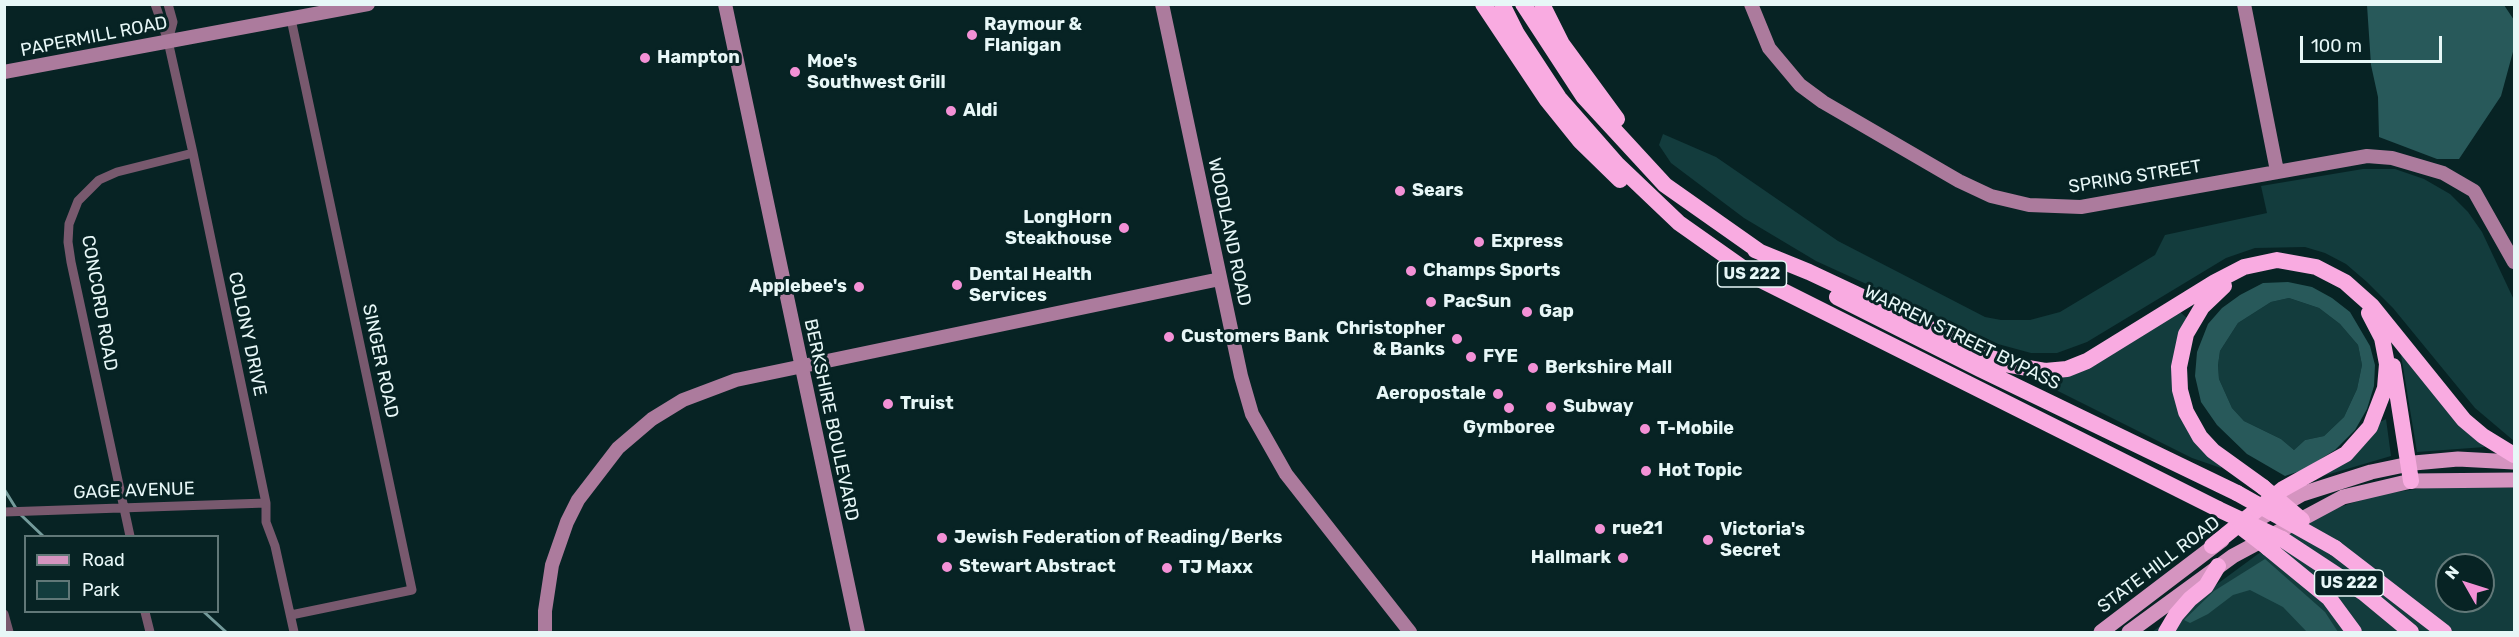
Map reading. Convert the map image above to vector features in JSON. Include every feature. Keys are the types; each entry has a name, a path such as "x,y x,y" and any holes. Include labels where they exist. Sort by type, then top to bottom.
{"highway":[{"path":"1483,4 1546,100 1580,141 1610,173 1679,223"},
{"name":"WARREN STREET BYPASS","path":"1502,4 1517,34 1559,98 1617,164 1679,223 1757,278 2218,508 2364,593 2411,633"},
{"name":"WARREN STREET BYPASS","path":"1523,4 1583,96 1665,185 1755,250 1856,307 1938,349 2238,493 2335,548 2444,633"},
{"path":"1542,4 1562,44 1665,185"},
{"path":"1755,250 1820,277 2005,364 2030,370 2053,371 2080,364 2215,282 2255,264 2289,261 2316,267 2345,282 2372,306 2464,420 2494,444 2514,455"},
{"path":"2335,548 2263,487 2206,444 2190,420 2182,401 2178,378 2182,344 2197,313 2216,292 2243,276 2272,269 2299,269 2331,280 2362,304 2382,338 2386,377 2404,474"},
{"path":"2372,306 2391,346 2404,474"},
{"path":"2212,546 2283,489 2337,460 2353,448 2375,417 2386,377"},
{"path":"2275,543 2330,598 2354,633"},
{"path":"2166,633 2184,605 2206,586 2218,566"}],"main road":[{"name":"STATE HILL ROAD","path":"2129,633 2218,566 2343,497 2404,474 2458,459 2514,462"},
{"name":"STATE HILL ROAD","path":"2101,633 2212,546 2302,494 2354,476 2404,474 2514,480"}],"street":[{"name":"COLONY DRIVE","path":"156,4 168,41 193,153 266,503 266,522 294,633"},
{"name":"COLONY DRIVE","path":"168,4 173,22 168,41"},
{"name":"PAPERMILL ROAD","path":"4,72 368,4"},
{"name":"BERKSHIRE BOULEVARD","path":"726,4 858,633"},
{"name":"WOODLAND ROAD","path":"1162,4 1241,376 1259,429 1286,474 1410,633"},
{"name":"SPRING STREET","path":"1751,4 1769,48 1788,74 1806,89 1959,181 1999,198 2029,206 2081,207 2367,156 2404,159 2443,173 2474,191 2514,262"},
{"path":"2244,4 2277,171"},
{"name":"SINGER ROAD","path":"291,19 412,590 291,615"},
{"name":"CONCORD ROAD","path":"130,535 71,262 68,242 69,224 78,201 99,180 117,172 193,153"},
{"path":"544,633 547,589 561,537 578,500 618,447 662,412 705,390 802,366 1220,279"},
{"name":"GAGE AVENUE","path":"4,512 266,503"},
{"path":"145,613 150,633"},
{"path":"4,614 9,633"}],"green space":[{"path":"1663,134 1716,157 1838,241 1985,317 2001,320 2030,320 2060,312 2155,255 2165,235 2267,213 2261,186 2363,169 2395,169 2424,179 2450,194 2468,212 2482,232 2514,300 2514,441 2475,408 2393,308 2367,282 2346,264 2325,253 2305,247 2255,248 2226,258 2087,342 2057,353 2031,353 1998,344 1816,261 1744,218 1671,163 1659,145"},
{"path":"2289,298 2319,308 2340,324 2358,345 2362,365 2357,389 2344,417 2324,436 2305,440 2294,450 2281,439 2244,421 2232,408 2219,379 2218,365 2220,351 2238,323 2271,302"},
{"path":"2180,312 2187,318 2174,375 2223,464 2221,468 2192,458 2032,378 2051,378"},
{"path":"2400,349 2470,435 2485,447 2417,452"},
{"path":"2386,419 2391,456 2323,476 2351,459 2368,441 2380,422"},
{"path":"2430,487 2514,488 2514,632 2152,632 2258,554 2325,512 2376,495"}],"shaded area":[{"path":"2367,5 2504,5 2514,20 2514,48 2501,96 2459,159 2437,159 2379,137 2378,97 2371,65"},
{"path":"2288,282 2312,287 2332,298 2350,312 2370,346 2375,365 2374,386 2367,409 2355,430 2335,450 2303,470 2285,476 2247,454 2217,425 2201,402 2195,376 2197,352 2208,324 2222,308 2263,283","holes":["2289,298 2319,308 2340,324 2358,345 2362,365 2357,389 2344,417 2324,436 2305,440 2294,450 2281,439 2244,421 2232,408 2219,379 2220,351 2238,323 2271,302"]},
{"path":"2265,559 2325,612 2338,632 2307,632 2283,607 2250,590 2233,595 2208,614 2190,623 2184,620 2214,591"}],"waterway":[{"path":"4,489 17,510"},
{"path":"21,515 42,535"},
{"path":"205,613 226,632"}],"place":[{"name":"Raymour & Flanigan","path":"972,35"},
{"name":"Hampton","path":"645,58"},
{"name":"Moe's Southwest Grill","path":"795,72"},
{"name":"Aldi","path":"951,111"},
{"name":"Sears","path":"1400,191"},
{"name":"LongHorn Steakhouse","path":"1124,228"},
{"name":"Express","path":"1479,242"},
{"name":"Champs Sports","path":"1411,271"},
{"name":"Dental Health Services","path":"957,285"},
{"name":"Applebee's","path":"859,287"},
{"name":"PacSun","path":"1431,302"},
{"name":"Gap","path":"1527,312"},
{"name":"Customers Bank","path":"1169,337"},
{"name":"Christopher & Banks","path":"1457,339"},
{"name":"FYE","path":"1471,357"},
{"name":"Berkshire Mall","path":"1533,368"},
{"name":"Aeropostale","path":"1498,394"},
{"name":"Truist","path":"888,404"},
{"name":"Subway","path":"1551,407"},
{"name":"Gymboree","path":"1509,408"},
{"name":"T-Mobile","path":"1645,429"},
{"name":"Hot Topic","path":"1646,471"},
{"name":"rue21","path":"1600,529"},
{"name":"Jewish Federation of Reading/Berks","path":"942,538"},
{"name":"Victoria's Secret","path":"1708,540"},
{"name":"Hallmark","path":"1623,558"},
{"name":"Stewart Abstract","path":"947,567"},
{"name":"TJ Maxx","path":"1167,568"}]}
